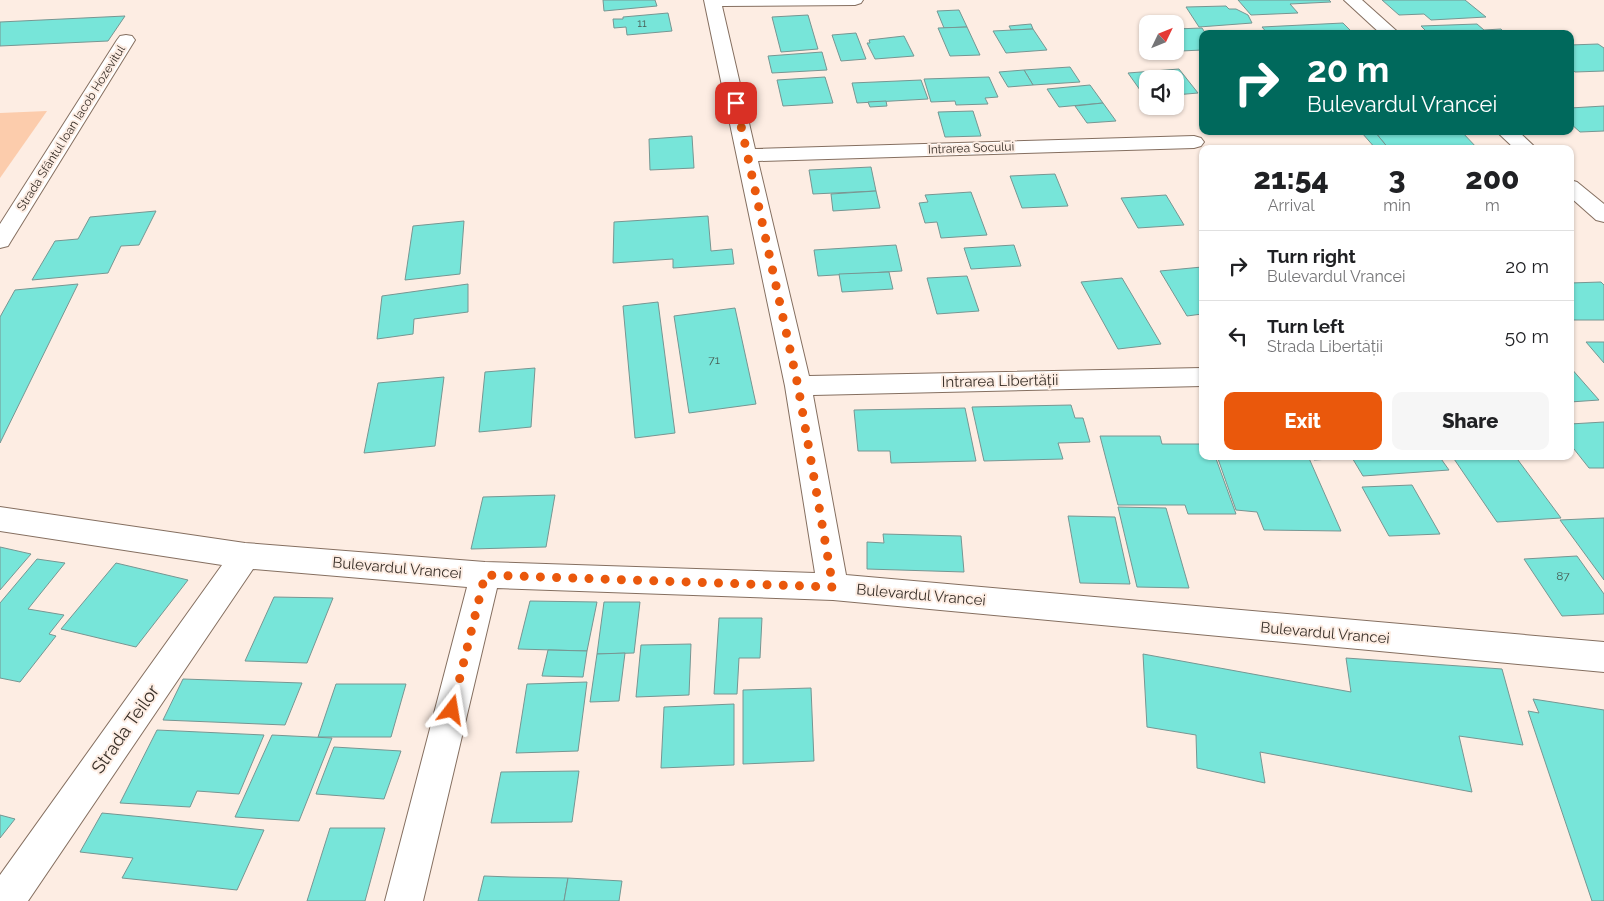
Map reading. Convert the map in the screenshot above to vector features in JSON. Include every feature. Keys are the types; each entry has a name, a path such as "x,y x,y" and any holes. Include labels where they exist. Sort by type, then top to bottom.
{"street":[{"path":"833,587 798,386 748,155 712,1 855,0"},
{"path":"1352,0 1387,30"},
{"name":"Strada Sfântul Ioan Iacob Hozevitul","path":"0,241 126,40"},
{"path":"1511,135 1522,145"},
{"name":"Intrarea Socului","path":"748,155 1194,142"},
{"path":"1574,189 1604,215"},
{"name":"Intrarea Libertății","path":"798,386 1199,376"},
{"name":"Bulevardul Vrancei","path":"0,519 245,556 485,575 833,587 1462,646 1604,657"},
{"name":"Strada Teilor","path":"5,901 245,556"},
{"path":"404,901 485,575"}],"shaded area":[{"path":"47,111 0,178 0,113"}],"building":[{"path":"603,0 655,0 657,6 604,11"},
{"path":"1238,0 1329,0 1331,2 1290,4 1298,13 1251,15"},
{"path":"1382,0 1465,0 1486,17 1431,20 1424,14 1399,15"},
{"path":"1226,6 1229,9 1236,9 1248,15 1252,23 1199,27 1186,7"},
{"path":"959,10 967,27 944,28 937,11"},
{"path":"668,13 672,31 627,35 626,27 614,28 613,19"},
{"path":"808,15 818,49 781,52 772,17"},
{"path":"125,16 108,41 0,46 0,22"},
{"path":"1343,23 1350,30 1265,30 1262,27"},
{"path":"1031,24 1033,29 1011,30 1009,26"},
{"path":"1477,24 1484,30 1425,30 1421,26"},
{"path":"967,27 980,55 950,56 938,28"},
{"path":"1202,28 1203,30 1199,30 1199,50 1184,51 1184,29"},
{"path":"1033,29 1047,50 1006,53 993,31"},
{"path":"856,33 866,59 841,61 832,35"},
{"path":"904,36 914,56 875,59 867,43 870,43 869,40"},
{"path":"1598,44 1604,48 1604,71 1574,71 1574,45"},
{"path":"822,52 827,70 772,73 768,56"},
{"path":"1070,67 1080,82 1033,85 1024,70"},
{"path":"1024,70 1033,85 1008,87 999,72"},
{"path":"1139,72 1139,89 1128,73"},
{"path":"1184,75 1198,93 1184,94"},
{"path":"825,77 833,103 783,106 777,80"},
{"path":"989,77 998,97 985,98 988,104 956,105 955,101 931,102 924,79"},
{"path":"921,80 928,99 857,103 852,83"},
{"path":"1090,85 1103,103 1059,107 1047,89"},
{"path":"886,101 887,106 870,107 868,102"},
{"path":"1103,103 1116,121 1087,123 1075,106"},
{"path":"1604,106 1604,131 1580,132 1574,127 1574,108"},
{"path":"973,111 981,136 945,137 938,112"},
{"path":"1364,135 1377,135 1386,145 1372,145"},
{"path":"1377,135 1465,135 1474,145 1386,145"},
{"path":"692,136 694,168 650,170 649,139"},
{"path":"871,167 876,191 813,194 809,170"},
{"path":"1055,174 1068,206 1022,208 1010,176"},
{"path":"876,191 880,208 833,211 831,194"},
{"path":"971,192 987,235 941,238 937,222 925,223 919,203 928,202 925,195"},
{"path":"1166,195 1184,225 1138,228 1121,198"},
{"path":"156,211 139,245 121,246 108,273 32,280 55,241 78,239 90,217"},
{"path":"708,216 711,251 732,249 734,264 673,268 673,259 613,263 614,222"},
{"path":"464,221 460,274 405,280 413,226"},
{"path":"896,245 902,271 818,276 814,250"},
{"path":"1014,245 1021,266 971,269 964,248"},
{"path":"1199,267 1199,314 1187,316 1160,271"},
{"path":"889,272 893,289 842,292 839,274"},
{"path":"967,276 979,311 937,314 927,278"},
{"path":"1122,278 1161,344 1118,349 1081,282"},
{"path":"1601,282 1604,285 1604,320 1574,320 1574,283"},
{"path":"78,284 0,443 0,317 15,290"},
{"path":"468,284 468,312 414,319 413,334 377,339 382,296"},
{"path":"658,302 675,433 635,438 623,306"},
{"path":"735,308 756,404 689,413 674,316"},
{"path":"1586,342 1604,342 1604,363"},
{"path":"535,368 531,427 479,432 485,372"},
{"path":"1574,372 1599,400 1574,402"},
{"path":"444,377 435,446 364,453 378,383"},
{"path":"1071,405 1075,418 1083,418 1090,442 1058,443 1063,459 984,461 972,407"},
{"path":"965,408 976,461 891,463 890,451 858,451 854,410"},
{"path":"1604,422 1604,468 1589,468 1574,449 1574,424"},
{"path":"1100,436 1160,436 1162,444 1199,444 1199,460 1216,460 1236,514 1188,514 1185,505 1118,505"},
{"path":"1218,460 1310,460 1341,531 1264,530 1257,512 1236,510"},
{"path":"1353,460 1442,460 1449,470 1363,476"},
{"path":"1455,460 1518,460 1561,518 1497,522"},
{"path":"1412,485 1440,534 1389,536 1362,487"},
{"path":"555,495 546,547 471,549 483,497"},
{"path":"1118,507 1166,508 1189,588 1137,587"},
{"path":"1068,516 1115,517 1130,584 1080,583"},
{"path":"1604,518 1604,580 1560,520"},
{"path":"883,534 961,536 964,572 867,569 867,542 884,543"},
{"path":"0,547 31,554 0,590"},
{"path":"1577,556 1604,594 1604,614 1562,616 1524,559"},
{"path":"37,559 65,563 28,609 64,615 49,634 56,636 20,682 0,678 0,603"},
{"path":"116,563 188,580 136,647 61,629"},
{"path":"274,597 333,598 307,663 245,661"},
{"path":"530,601 597,602 587,651 518,649"},
{"path":"604,602 640,602 634,653 597,654"},
{"path":"719,618 762,618 760,658 739,658 737,694 714,694"},
{"path":"691,644 689,695 636,697 641,645"},
{"path":"548,650 587,651 583,677 542,676"},
{"path":"625,653 619,701 590,702 597,654"},
{"path":"1143,654 1351,692 1346,658 1502,669 1523,745 1459,736 1472,792 1260,752 1265,783 1197,768 1196,735 1147,727"},
{"path":"183,679 302,683 285,725 163,720"},
{"path":"587,682 578,751 516,753 527,684"},
{"path":"336,684 406,684 391,737 318,737"},
{"path":"811,688 814,761 743,764 743,690"},
{"path":"1533,699 1604,710 1604,901 1592,901 1528,711 1539,713"},
{"path":"734,704 734,765 661,768 664,707"},
{"path":"157,730 264,735 239,794 197,791 190,807 120,803"},
{"path":"272,735 332,738 299,821 235,817"},
{"path":"334,747 401,751 384,799 316,794"},
{"path":"579,771 572,822 491,823 501,772"},
{"path":"102,813 264,830 237,890 122,878 133,858 80,852"},
{"path":"0,815 15,819 0,838"},
{"path":"330,828 385,828 365,901 307,901"},
{"path":"484,876 568,878 564,901 478,901"},
{"path":"568,878 622,881 619,901 564,901"}],"route":[{"path":"452,710 485,575 833,587 798,386 736,103"}]}
